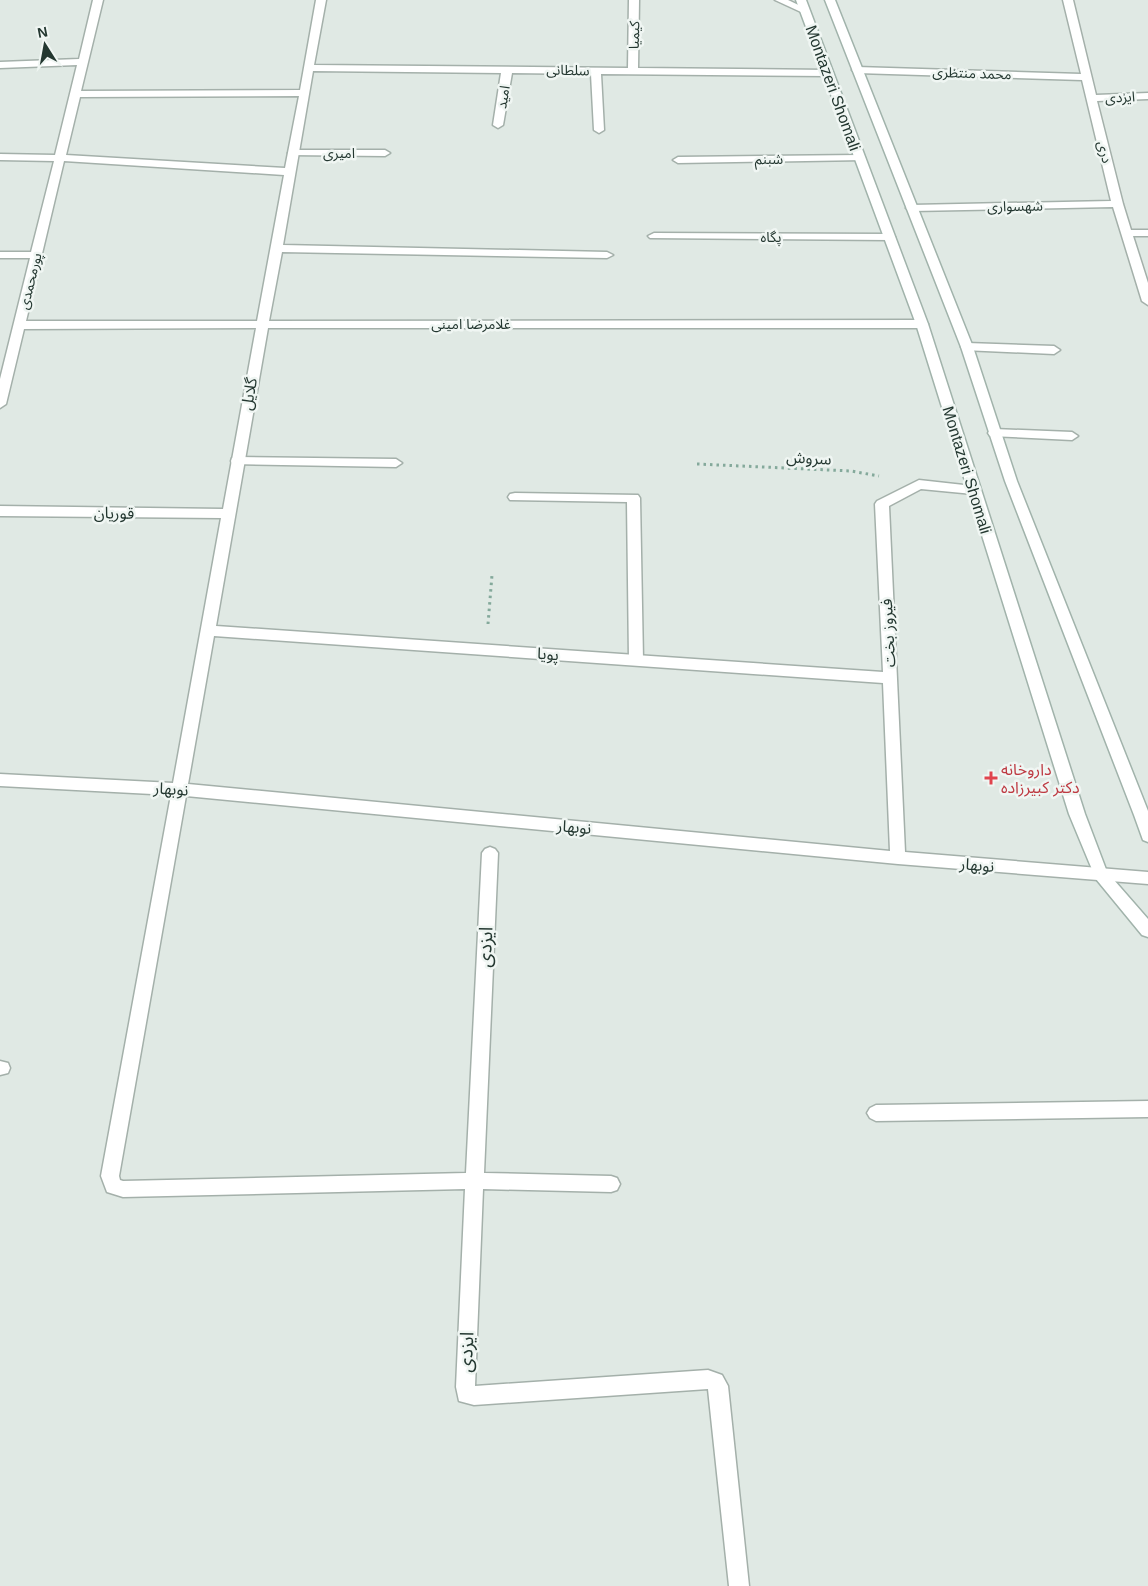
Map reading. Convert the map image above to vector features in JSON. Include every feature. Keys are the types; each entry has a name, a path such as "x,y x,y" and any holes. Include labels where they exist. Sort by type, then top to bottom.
{"street":[{"name":"پورمحمدی","path":"0,404 98,0"},
{"name":"گلایل","path":"321,0 110,1176 113,1186 124,1189 475,1181"},
{"name":"کیمیا","path":"634,0 634,71"},
{"path":"780,0 802,5"},
{"name":"Montazeri Shomali","path":"830,0 967,347 994,433 1148,836"},
{"name":"دری","path":"1068,0 1117,204 1148,301"},
{"name":"Montazeri Shomali","path":"802,5 922,324 1077,814 1101,875 1148,930"},
{"path":"0,66 83,62"},
{"name":"سلطانی","path":"308,68 828,73"},
{"name":"امید","path":"498,125 507,70"},
{"path":"596,70 599,130"},
{"name":"محمد منتظری","path":"857,70 1087,77"},
{"path":"75,94 304,93"},
{"name":"ایزدی","path":"1092,98 1148,96"},
{"name":"امیری","path":"293,153 384,153"},
{"path":"0,157 60,158 290,172"},
{"name":"شبنم","path":"678,160 860,158"},
{"name":"شهسواری","path":"912,208 1117,204"},
{"path":"1126,233 1148,233"},
{"name":"پگاه","path":"654,236 889,237"},
{"path":"276,248 607,255"},
{"path":"0,255 36,255"},
{"name":"غلامرضا امینی","path":"19,325 922,324"},
{"path":"967,347 1054,350"},
{"path":"994,433 1072,436"},
{"path":"238,461 396,463"},
{"path":"919,484 973,490"},
{"name":"فیروز بخت","path":"898,858 882,504 919,484"},
{"path":"515,497 633,498 636,660"},
{"name":"قوریان","path":"0,511 228,514"},
{"name":"پویا","path":"207,630 890,678"},
{"name":"نوبهار","path":"0,780 178,789 898,858 1148,878"},
{"name":"ایزدی","path":"490,852 465,1377 466,1394 474,1396 708,1379 715,1382 719,1386 740,1586"},
{"path":"876,1113 1148,1109"},
{"path":"475,1181 611,1184"}],"path":[{"name":"سروش","path":"697,464 851,471 919,484"},
{"path":"486,650 492,575"}],"place":[{"name":"داروخانه دکتر کبیرزاده","path":"991,778"}]}
